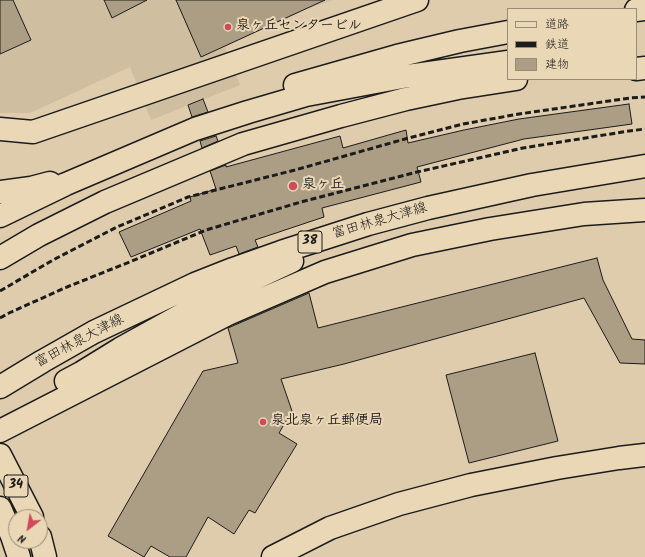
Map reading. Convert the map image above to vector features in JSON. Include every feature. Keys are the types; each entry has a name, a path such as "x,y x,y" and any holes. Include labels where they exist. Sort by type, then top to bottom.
{"main road":[{"path":"0,129 33,132 417,0"},
{"path":"0,216 112,163 195,129 238,108 297,84 397,56 460,41 507,32"},
{"path":"195,129 306,95 408,76 507,62"},
{"path":"0,258 105,202 244,144 406,98 510,80"},
{"path":"0,192 31,188 65,179 112,163"},
{"name":"富田林泉大津線","path":"0,387 42,361 94,332 195,284 281,252 368,224 428,208 532,185 645,166"},
{"path":"0,431 228,314 325,272 412,245 490,229 584,214 645,210"},
{"name":"38","path":"0,421 29,401 81,374 120,349 207,301 368,224"},
{"name":"34","path":"0,455 28,509"},
{"path":"273,557 330,528 406,502 471,485 541,471 619,458 645,456"},
{"name":"34","path":"0,508 19,557"}],"shaded area":[{"path":"0,0 103,0 112,18 148,0 333,0 309,8 225,47 240,85 151,120 130,67 30,113 0,113"}],"building":[{"path":"0,0 13,0 31,40 0,54"},
{"path":"104,0 147,0 112,18"},
{"name":"泉ヶ丘センタービル","path":"176,0 325,0 201,57"},
{"path":"203,99 208,112 192,117 188,105"},
{"path":"629,104 632,124 524,139 417,167 421,182 322,208 324,217 255,240 258,247 239,254 236,246 210,255 200,229 131,257 119,232 191,201 190,197 216,189 210,171 226,165 226,167 340,136 343,148 406,130 408,143 519,119"},
{"path":"216,136 218,141 202,148 200,141"},
{"path":"597,258 603,280 632,339 645,340 645,364 620,363 584,298 344,364 281,379 292,411 279,433 297,444 255,513 249,510 234,534 208,517 186,557 170,557 151,546 144,557 108,536 203,371 238,363 228,328 309,293 318,328"},
{"path":"535,353 558,441 469,463 446,375"}],"railway":[{"path":"0,291 53,260 117,227 188,197 295,170 463,124 519,114 645,97"},
{"path":"0,318 67,287 206,230 301,202 417,172 523,148 645,129"}],"place":[{"name":"泉ヶ丘センタービル","path":"228,27"},
{"name":"泉ヶ丘","path":"293,186"},
{"name":"泉北泉ヶ丘郵便局","path":"263,422"}]}
